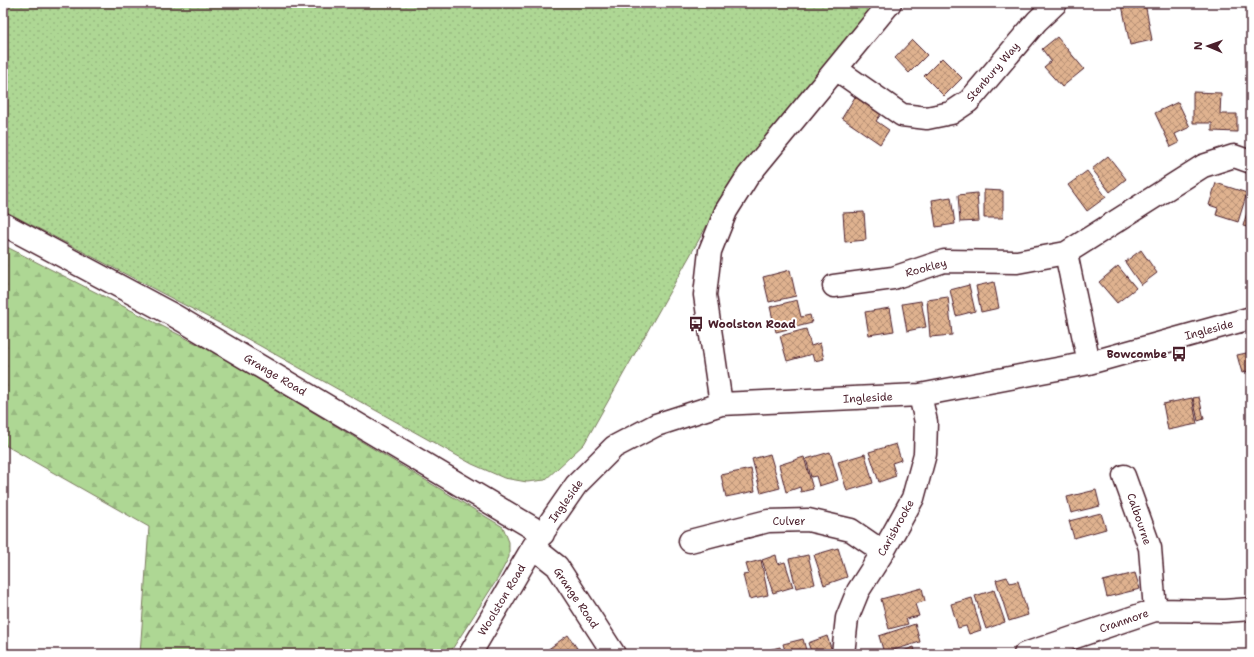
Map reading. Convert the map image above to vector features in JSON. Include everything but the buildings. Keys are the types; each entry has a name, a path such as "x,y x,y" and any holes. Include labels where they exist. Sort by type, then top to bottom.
{"street":[{"path":"721,404 705,295 710,251 726,211 748,176 890,3"},
{"name":"Stenbury Way","path":"836,69 902,115 927,118 950,113 969,101 1037,21 1056,3"},
{"name":"Rookley","path":"834,286 893,278 944,261 1017,262 1066,253 1203,166 1234,156 1251,162"},
{"name":"Grange Road","path":"3,224 175,316 538,540 557,566 614,654"},
{"path":"1066,253 1089,363"},
{"name":"Ingleside","path":"538,540 576,485 614,447 656,425 721,404 920,395 1089,363 1251,318"},
{"name":"Carisbrooke","path":"843,654 847,618 858,591 884,552 913,498 925,454 926,422 920,395"},
{"name":"Calbourne","path":"1124,476 1150,548 1155,610"},
{"name":"Culver","path":"690,542 768,521 808,520 851,530 884,552"},
{"name":"Woolston Road","path":"470,654 538,540"},
{"name":"Cranmore","path":"1025,654 1155,610 1224,611 1251,609"}],"green space":[{"path":"3,3 882,3 728,188 584,444 545,480 527,482 504,478 472,464 219,323 3,210"},
{"path":"3,245 215,353 503,527 509,542 509,557 498,578 449,654 140,654 149,527 3,444"}],"place":[{"name":"Woolston Road","path":"696,324"},
{"name":"Bowcombe","path":"1179,354"}]}
